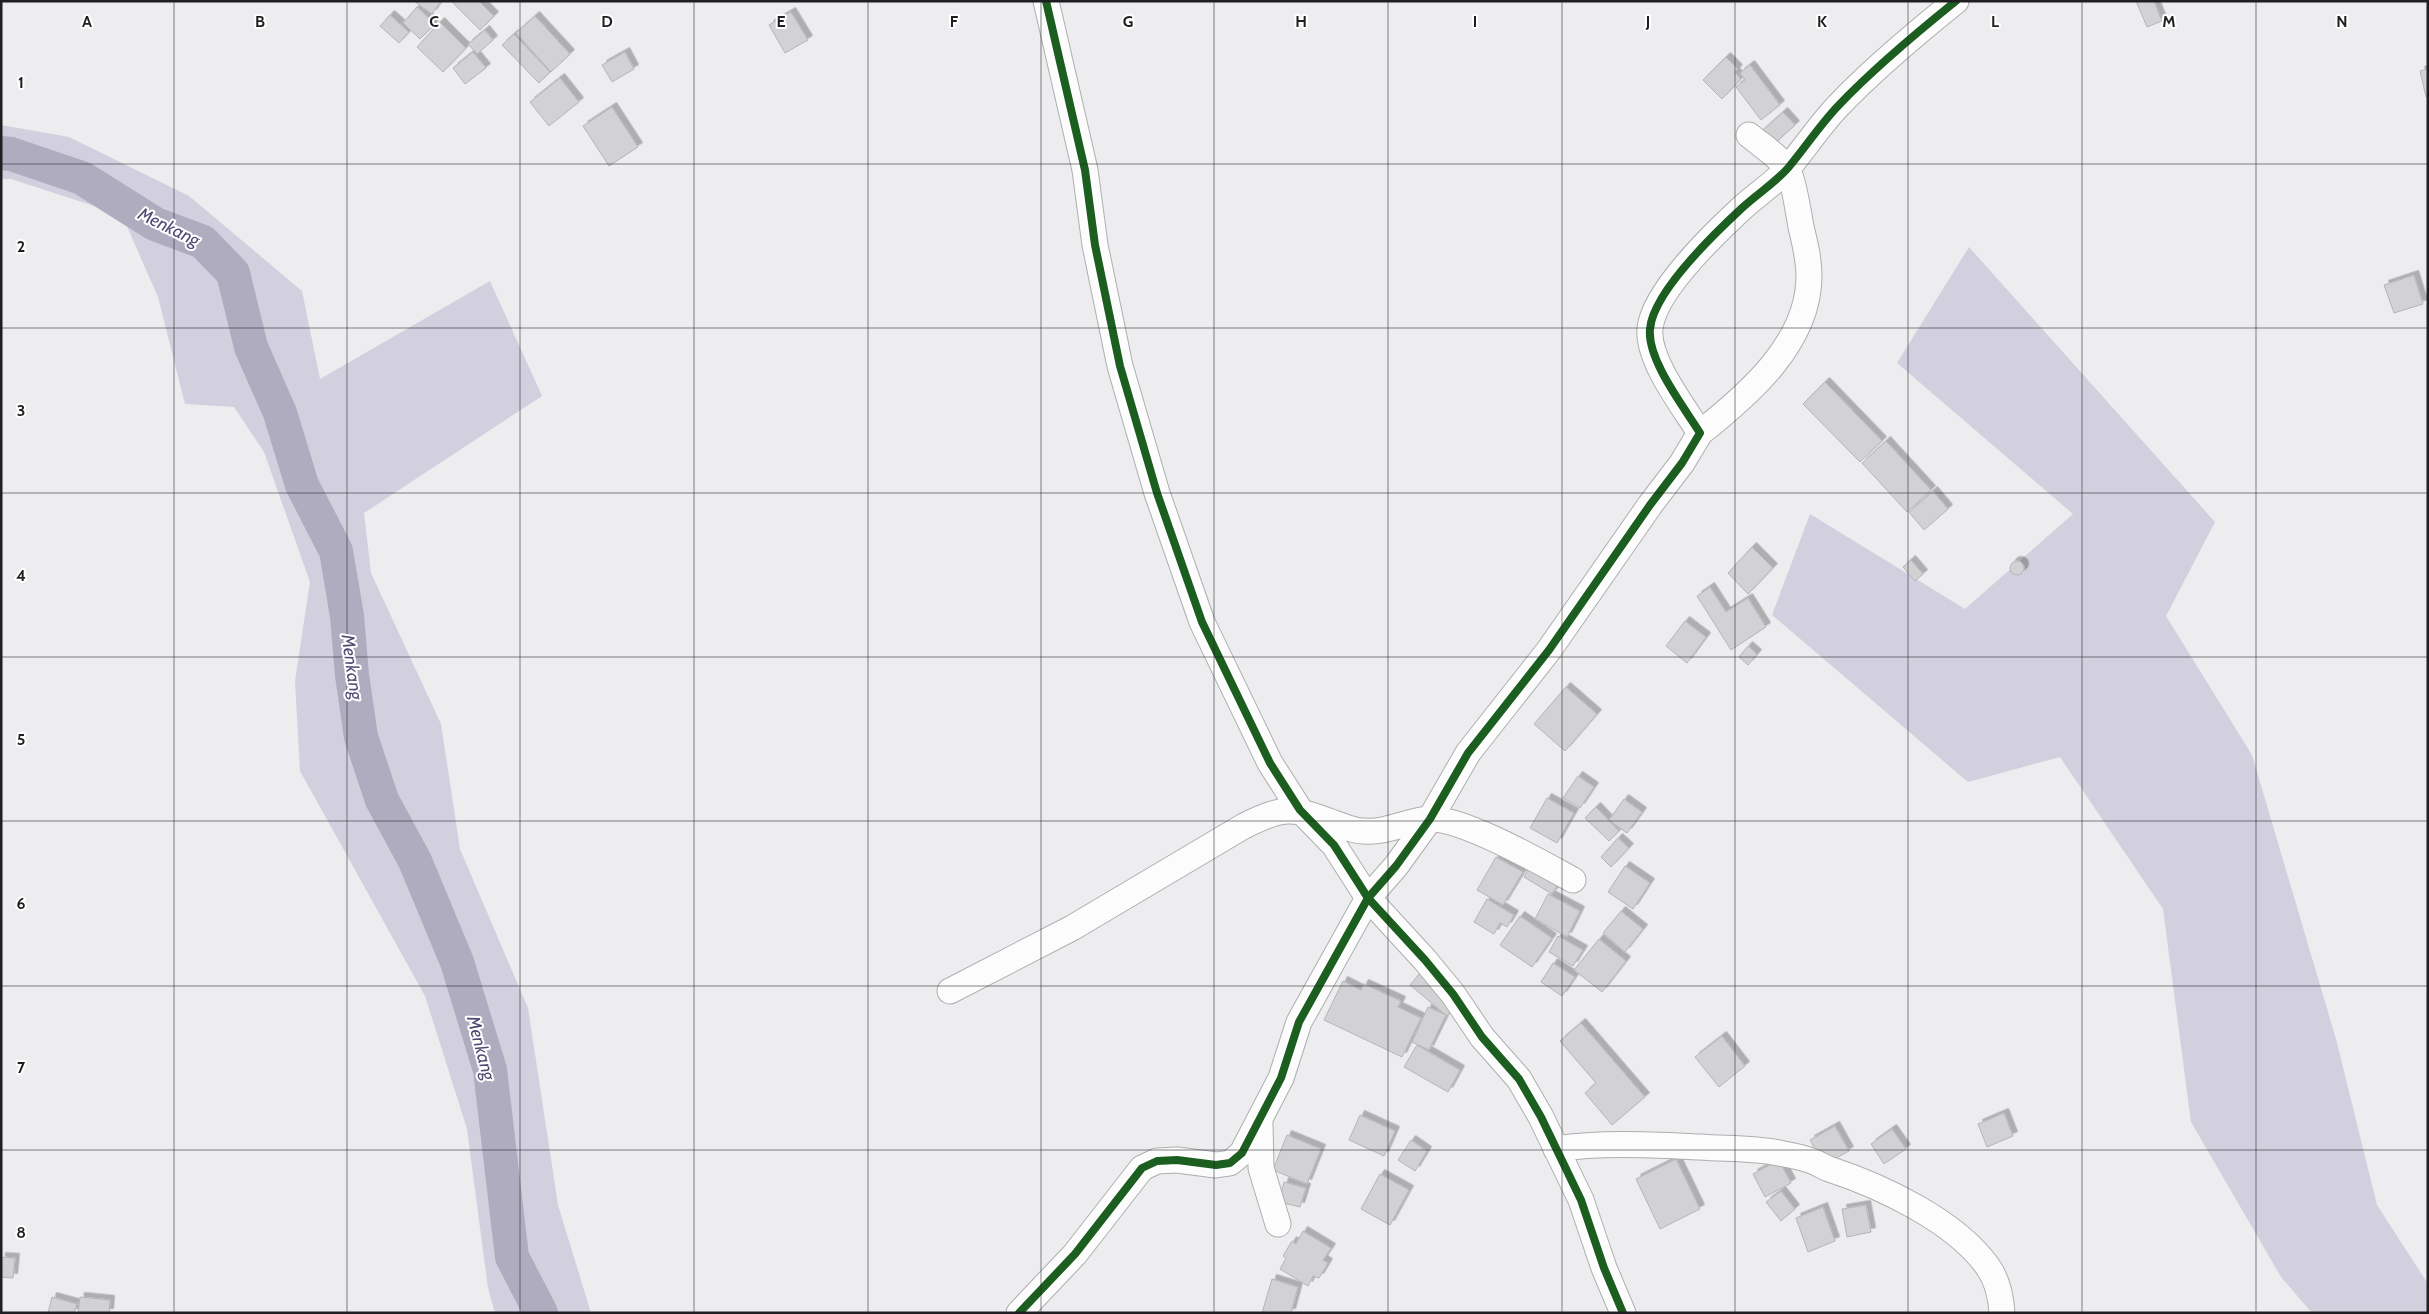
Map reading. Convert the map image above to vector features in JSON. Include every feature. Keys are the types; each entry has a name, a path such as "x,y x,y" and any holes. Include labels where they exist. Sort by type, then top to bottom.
{"street":[{"path":"1046,1 1085,170 1095,245 1120,366 1157,493 1202,622 1258,739 1300,810 1334,845 1368,898 1425,960 1453,994 1482,1037 1519,1079 1542,1117 1581,1200 1604,1268 1623,1313"},
{"path":"1700,433 1657,359 1652,345 1651,319 1670,286 1706,243 1788,168 1838,106 1898,48 1956,1"},
{"path":"1019,1313 1075,1254 1142,1168 1157,1161 1177,1160 1216,1165 1230,1163 1242,1153 1280,1078 1299,1022 1368,898 1396,866 1430,819 1468,753 1549,650 1650,505 1682,463 1700,433 1742,398 1781,354 1802,315 1809,276 1806,248 1788,168 1749,135"},
{"path":"950,990 1088,919 1244,826 1271,812 1300,810 1361,832 1389,830 1430,819 1448,822 1514,848 1572,880"},
{"path":"1260,1120 1261,1168 1278,1224"},
{"path":"1556,1149 1580,1145 1763,1150 1812,1161 1867,1183 1924,1213 1973,1249 1988,1266 1997,1283 2002,1313"}],"shaded area":[{"path":"1,125 69,137 189,196 302,291 320,379 490,281 542,396 364,513 371,573 441,724 460,849 528,1008 558,1205 591,1313 495,1313 488,1288 467,1129 425,996 300,771 295,681 310,582 264,452 234,407 185,404 158,297 122,215 11,179 1,179"},
{"path":"1969,247 2215,522 2166,616 2252,755 2336,1039 2377,1205 2428,1284 2428,1313 2312,1313 2281,1277 2191,1122 2163,909 2060,757 1968,782 1772,615 1810,514 1965,609 2073,514 1897,363"}],"building":[{"path":"414,1 441,1 432,14"},
{"path":"455,1 479,1 494,16 480,30 453,3"},
{"path":"2136,1 2154,1 2162,21 2147,27"},
{"path":"417,7 435,24 420,39 403,23"},
{"path":"791,12 808,40 785,53 769,25"},
{"path":"390,15 409,32 399,43 380,26"},
{"path":"535,16 570,54 551,72 516,33"},
{"path":"440,22 466,48 443,72 417,47"},
{"path":"485,30 493,40 477,54 468,44"},
{"path":"514,34 550,72 539,83 502,45"},
{"path":"473,52 486,68 465,84 453,68"},
{"path":"625,52 634,69 612,82 602,65"},
{"path":"1726,57 1738,69 1735,72 1741,79 1722,99 1703,80"},
{"path":"1750,65 1780,105 1761,120 1736,87 1745,80 1740,73"},
{"path":"2428,69 2428,97 2426,97 2420,71"},
{"path":"560,78 579,102 549,126 530,102"},
{"path":"612,107 638,147 609,166 583,126"},
{"path":"1783,112 1795,125 1771,147 1759,134"},
{"path":"2414,275 2423,304 2394,313 2384,285"},
{"path":"1825,382 1882,441 1860,462 1803,404"},
{"path":"1886,441 1931,490 1907,512 1862,463"},
{"path":"1933,491 1948,509 1924,530 1909,512"},
{"path":"1752,547 1773,568 1748,594 1728,573"},
{"path":"1911,560 1923,574 1915,581 1903,567"},
{"path":"2017,561 2022,563 2024,568 2022,573 2017,575 2012,573 2010,568 2012,563"},
{"path":"1710,587 1726,612 1748,598 1766,627 1731,650 1697,596"},
{"path":"1685,621 1706,637 1687,663 1666,646"},
{"path":"1748,646 1757,654 1748,665 1739,657"},
{"path":"1566,687 1597,714 1565,751 1534,724"},
{"path":"1578,776 1594,787 1580,808 1563,798"},
{"path":"1547,798 1574,813 1557,843 1530,828"},
{"path":"1624,799 1642,812 1627,833 1609,820"},
{"path":"1596,807 1619,831 1609,841 1585,818"},
{"path":"1618,838 1629,848 1611,867 1601,857"},
{"path":"1496,857 1523,872 1503,905 1477,890"},
{"path":"1532,862 1561,880 1552,894 1524,877"},
{"path":"1625,866 1650,883 1633,909 1608,892"},
{"path":"1548,894 1580,911 1567,937 1535,919"},
{"path":"1487,899 1514,915 1507,927 1500,923 1494,934 1474,922"},
{"path":"1621,911 1643,929 1625,952 1603,933"},
{"path":"1520,916 1552,938 1532,967 1500,945"},
{"path":"1558,936 1583,950 1573,966 1549,952"},
{"path":"1599,939 1626,961 1602,992 1574,970"},
{"path":"1553,963 1575,977 1562,996 1541,982"},
{"path":"1420,973 1458,1003 1447,1016 1410,985"},
{"path":"1343,981 1361,990 1364,984 1401,1001 1398,1007 1421,1018 1402,1057 1324,1020"},
{"path":"1428,1007 1446,1015 1429,1050 1412,1042"},
{"path":"1581,1023 1645,1097 1612,1125 1585,1093 1596,1083 1560,1041"},
{"path":"1722,1036 1745,1066 1719,1087 1695,1057"},
{"path":"1417,1045 1460,1070 1448,1092 1404,1067"},
{"path":"2004,1113 2013,1136 1987,1147 1978,1124"},
{"path":"1360,1115 1395,1131 1384,1156 1349,1140"},
{"path":"1835,1126 1849,1151 1824,1165 1810,1140"},
{"path":"1892,1129 1906,1149 1884,1164 1871,1144"},
{"path":"1287,1135 1321,1149 1307,1184 1273,1170"},
{"path":"1411,1140 1427,1151 1415,1171 1398,1160"},
{"path":"1676,1159 1700,1209 1660,1229 1636,1179"},
{"path":"1779,1160 1791,1183 1765,1197 1753,1174"},
{"path":"1380,1174 1409,1190 1390,1225 1361,1209"},
{"path":"1284,1182 1306,1188 1300,1207 1279,1202"},
{"path":"1781,1191 1795,1209 1781,1221 1766,1202"},
{"path":"1866,1205 1871,1232 1847,1237 1842,1209"},
{"path":"1823,1207 1835,1241 1808,1252 1796,1218"},
{"path":"1303,1231 1331,1248 1323,1260 1328,1263 1319,1278 1313,1276 1308,1286 1280,1269 1286,1258 1283,1256 1292,1241 1296,1244"},
{"path":"1,1257 15,1258 13,1278 1,1277"},
{"path":"1272,1279 1298,1287 1291,1313 1262,1313"},
{"path":"52,1297 77,1304 74,1313 48,1313"},
{"path":"80,1297 110,1300 109,1313 78,1313"}],"waterway":[{"name":"Menkang","path":"1,153 11,154 82,178 155,224 203,242 233,273 251,347 280,413 302,485 336,551 347,616 352,675 361,737 382,800 415,861 457,962 490,1070 512,1257 541,1313"}],"cycle path":[{"path":"1046,1 1085,170 1095,245 1120,366 1157,493 1202,622 1270,763 1300,810 1334,845 1368,898 1425,960 1453,994 1482,1037 1519,1079 1541,1117 1581,1200 1604,1268 1623,1313"},
{"path":"1019,1313 1075,1254 1142,1168 1157,1161 1177,1160 1216,1165 1230,1163 1242,1153 1281,1078 1299,1022 1368,898 1396,866 1430,819 1468,753 1549,650 1650,505 1682,463 1700,433 1676,397 1654,355 1650,329 1654,314 1662,298 1687,264 1717,232 1783,173 1838,106 1895,52 1956,1"}]}
